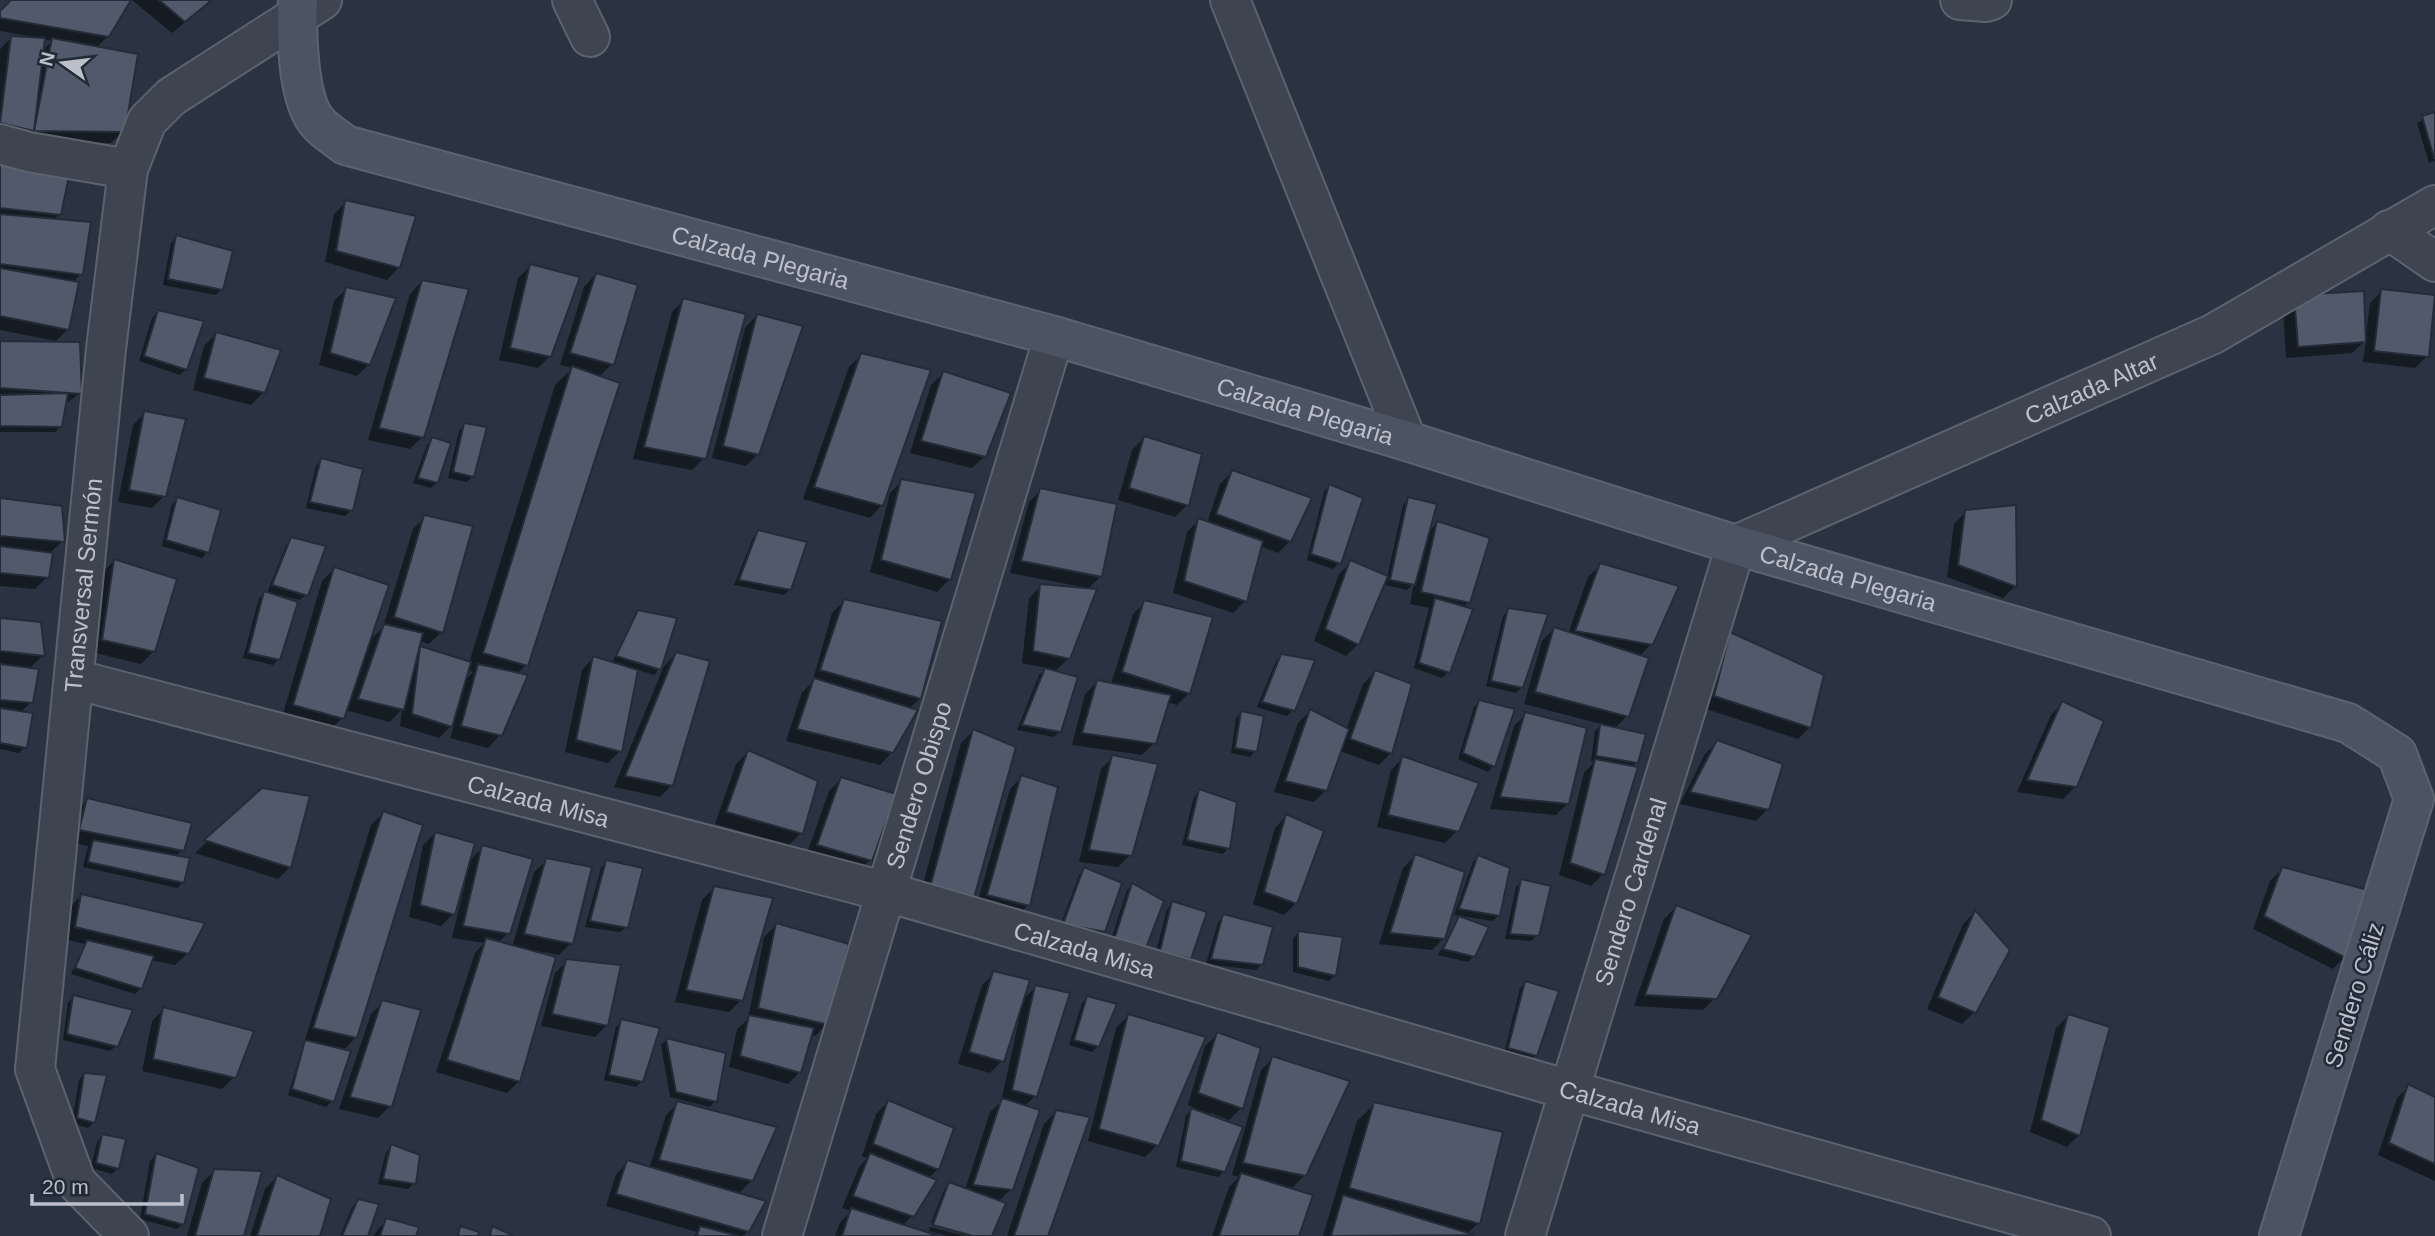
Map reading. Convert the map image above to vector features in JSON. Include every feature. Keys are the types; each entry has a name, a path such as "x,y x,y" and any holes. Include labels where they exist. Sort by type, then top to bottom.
{"street":[{"path":"572,0 590,37"},
{"path":"1230,0 1407,441"},
{"path":"1960,0 1992,0"},
{"name":"Calzada Plegaria","path":"306,4 300,66 307,101 317,123 345,145 1054,336 1407,441 1736,545 2348,723 2397,754"},
{"name":"Transversal Sermón","path":"129,1236 76,1182 34,1069 106,349 128,169 147,121 171,97 306,4"},
{"path":"0,144 29,152 128,169"},
{"name":"Calzada Altar","path":"1736,545 2213,334 2435,205"},
{"path":"2389,230 2435,262"},
{"name":"Sendero Obispo","path":"782,1236 1054,336"},
{"name":"Sendero Cardenal","path":"1525,1236 1736,545"},
{"name":"Calzada Misa","path":"74,679 887,892 1569,1090 2091,1236"},
{"name":"Sendero Cáliz","path":"2279,1236 2414,799 2397,754"}],"building":[{"path":"11,0 131,0 109,37 0,18 0,11"},
{"path":"159,0 212,0 185,22"},
{"path":"11,36 45,38 34,131 0,123"},
{"path":"52,38 138,54 125,132 34,131"},
{"path":"2435,112 2435,158 2434,158 2422,116"},
{"path":"0,157 71,166 61,215 0,208"},
{"path":"345,200 416,216 400,268 336,251"},
{"path":"0,214 91,222 83,275 0,264"},
{"path":"176,235 233,251 223,290 168,279"},
{"path":"530,264 580,277 551,357 510,348"},
{"path":"0,268 79,282 69,330 0,316"},
{"path":"596,273 638,285 614,365 570,353"},
{"path":"422,280 469,289 424,438 379,428"},
{"path":"346,287 396,298 370,365 330,353"},
{"path":"2381,289 2435,295 2429,357 2374,351"},
{"path":"2364,291 2366,342 2298,347 2294,295"},
{"path":"683,298 746,314 706,459 644,447"},
{"path":"158,310 204,321 187,370 144,356"},
{"path":"757,314 803,326 759,455 723,446"},
{"path":"216,332 281,350 265,393 204,378"},
{"path":"0,341 80,342 82,394 0,388"},
{"path":"861,353 931,370 883,506 814,487"},
{"path":"572,366 620,383 528,666 483,653"},
{"path":"943,371 1011,393 986,457 921,441"},
{"path":"68,393 62,427 0,426 0,395"},
{"path":"144,411 186,419 166,497 129,490"},
{"path":"464,423 487,427 474,477 453,472"},
{"path":"1144,436 1202,454 1189,506 1129,488"},
{"path":"432,437 451,443 438,483 418,478"},
{"path":"321,458 363,469 353,511 310,502"},
{"path":"1232,470 1312,498 1291,542 1216,514"},
{"path":"901,479 976,493 951,580 881,560"},
{"path":"1329,484 1363,498 1341,564 1311,554"},
{"path":"1040,488 1117,504 1102,577 1021,561"},
{"path":"177,497 221,510 209,553 166,540"},
{"path":"1408,497 1437,504 1415,585 1390,580"},
{"path":"0,498 62,506 65,542 0,536"},
{"path":"2016,505 2017,587 1958,565 1965,510"},
{"path":"424,515 473,526 443,633 394,617"},
{"path":"1198,518 1263,541 1247,602 1184,581"},
{"path":"1437,521 1490,538 1470,603 1421,592"},
{"path":"758,530 807,542 791,590 739,580"},
{"path":"291,537 326,546 308,596 272,585"},
{"path":"0,546 53,553 49,578 0,573"},
{"path":"114,559 177,579 155,652 102,640"},
{"path":"1350,560 1388,576 1359,645 1325,629"},
{"path":"1600,563 1679,586 1653,645 1575,631"},
{"path":"334,567 389,585 344,719 293,705"},
{"path":"1040,584 1097,589 1070,659 1033,651"},
{"path":"264,591 298,602 280,660 248,653"},
{"path":"1435,598 1473,609 1450,673 1419,663"},
{"path":"844,599 942,621 921,699 820,670"},
{"path":"1144,600 1213,617 1190,694 1122,672"},
{"path":"1508,608 1548,614 1523,688 1491,681"},
{"path":"638,610 677,618 661,670 616,656"},
{"path":"0,618 41,622 45,656 0,651"},
{"path":"384,624 423,633 404,710 358,699"},
{"path":"1554,627 1649,658 1629,717 1535,692"},
{"path":"1730,632 1824,675 1811,728 1714,696"},
{"path":"420,646 471,662 452,727 412,714"},
{"path":"676,652 710,661 673,786 625,776"},
{"path":"1281,654 1315,660 1295,711 1262,702"},
{"path":"593,656 638,670 622,752 576,740"},
{"path":"0,664 39,669 33,703 0,700"},
{"path":"478,664 528,675 502,736 461,726"},
{"path":"1045,668 1078,677 1061,732 1022,725"},
{"path":"1375,670 1412,684 1392,754 1350,739"},
{"path":"814,678 918,710 893,753 797,729"},
{"path":"1097,680 1171,695 1156,744 1082,733"},
{"path":"1479,700 1515,709 1495,767 1463,753"},
{"path":"2062,701 2104,721 2077,787 2027,780"},
{"path":"0,708 33,713 27,748 0,743"},
{"path":"1310,709 1349,729 1327,791 1285,781"},
{"path":"1241,711 1264,716 1257,752 1235,748"},
{"path":"1525,712 1587,728 1569,804 1500,797"},
{"path":"1600,724 1646,734 1638,763 1596,756"},
{"path":"973,729 1016,747 974,898 930,887"},
{"path":"1717,740 1783,764 1769,810 1690,792"},
{"path":"748,750 818,781 803,834 726,812"},
{"path":"1112,755 1158,764 1132,856 1089,850"},
{"path":"1402,756 1479,783 1459,832 1388,815"},
{"path":"1595,759 1638,767 1605,875 1570,863"},
{"path":"1021,775 1058,787 1030,906 987,895"},
{"path":"841,777 896,794 872,861 817,845"},
{"path":"262,788 310,796 291,868 204,840"},
{"path":"1199,789 1237,802 1230,849 1187,840"},
{"path":"87,798 192,823 184,851 79,830"},
{"path":"383,811 423,825 357,1038 313,1028"},
{"path":"1286,814 1324,831 1297,904 1264,892"},
{"path":"435,832 475,843 455,915 420,905"},
{"path":"93,840 190,858 184,883 88,862"},
{"path":"482,845 533,859 510,934 463,926"},
{"path":"1415,854 1465,872 1445,939 1390,933"},
{"path":"1478,855 1510,868 1500,916 1459,909"},
{"path":"546,858 592,867 573,944 524,934"},
{"path":"606,860 643,868 628,928 590,921"},
{"path":"1084,867 1122,883 1105,932 1063,924"},
{"path":"2282,867 2368,890 2346,958 2264,916"},
{"path":"1521,879 1551,886 1539,936 1510,934"},
{"path":"1132,883 1164,901 1146,948 1114,940"},
{"path":"714,886 773,898 743,1001 686,990"},
{"path":"81,894 205,923 189,954 75,927"},
{"path":"1172,901 1207,912 1191,959 1160,951"},
{"path":"1676,905 1752,935 1717,999 1645,995"},
{"path":"1975,910 2010,950 1976,1013 1938,997"},
{"path":"1223,914 1273,927 1263,965 1211,959"},
{"path":"1459,916 1489,927 1475,957 1443,949"},
{"path":"776,923 849,944 829,1025 758,1008"},
{"path":"1298,931 1343,937 1336,976 1298,967"},
{"path":"486,938 556,957 520,1082 447,1060"},
{"path":"87,940 154,956 142,989 75,968"},
{"path":"566,959 621,965 608,1026 552,1014"},
{"path":"993,971 1030,980 1004,1062 969,1052"},
{"path":"1525,981 1559,991 1537,1056 1508,1048"},
{"path":"1035,985 1070,993 1037,1097 1012,1090"},
{"path":"73,995 133,1010 118,1047 67,1034"},
{"path":"1087,996 1117,1004 1099,1047 1074,1040"},
{"path":"382,1000 421,1010 392,1107 350,1097"},
{"path":"163,1007 254,1031 236,1078 153,1059"},
{"path":"1128,1014 1206,1037 1159,1146 1099,1129"},
{"path":"2068,1014 2110,1027 2080,1136 2041,1120"},
{"path":"749,1015 814,1028 801,1073 740,1056"},
{"path":"621,1019 660,1028 643,1082 609,1075"},
{"path":"1217,1032 1261,1048 1243,1109 1198,1093"},
{"path":"666,1038 726,1053 717,1102 676,1092"},
{"path":"305,1040 351,1051 334,1102 292,1089"},
{"path":"1272,1056 1350,1081 1306,1176 1243,1163"},
{"path":"84,1073 107,1075 95,1123 77,1118"},
{"path":"2408,1084 2435,1097 2435,1164 2389,1143"},
{"path":"1002,1098 1040,1110 1013,1190 973,1185"},
{"path":"888,1100 954,1128 939,1170 873,1144"},
{"path":"677,1101 777,1127 753,1181 659,1160"},
{"path":"1374,1102 1503,1132 1480,1224 1349,1188"},
{"path":"1191,1108 1243,1127 1225,1172 1181,1161"},
{"path":"1056,1110 1090,1117 1048,1236 1014,1236"},
{"path":"102,1134 126,1139 119,1169 96,1163"},
{"path":"391,1144 420,1155 416,1184 383,1179"},
{"path":"156,1153 199,1168 184,1225 145,1214"},
{"path":"870,1153 937,1180 914,1217 853,1196"},
{"path":"627,1160 766,1201 749,1232 616,1194"},
{"path":"214,1169 262,1171 244,1236 195,1236"},
{"path":"1241,1173 1313,1195 1299,1236 1219,1236"},
{"path":"277,1175 331,1199 320,1236 257,1236"},
{"path":"949,1182 1006,1203 992,1236 973,1236 933,1225"},
{"path":"1343,1195 1475,1235 1331,1236"},
{"path":"358,1199 379,1204 368,1236 342,1236"},
{"path":"851,1208 939,1236 842,1236"},
{"path":"386,1218 419,1227 416,1236 380,1236"},
{"path":"460,1226 479,1232 478,1236 458,1236"},
{"path":"492,1226 514,1236 490,1236"},
{"path":"700,1226 739,1236 697,1236"}]}
